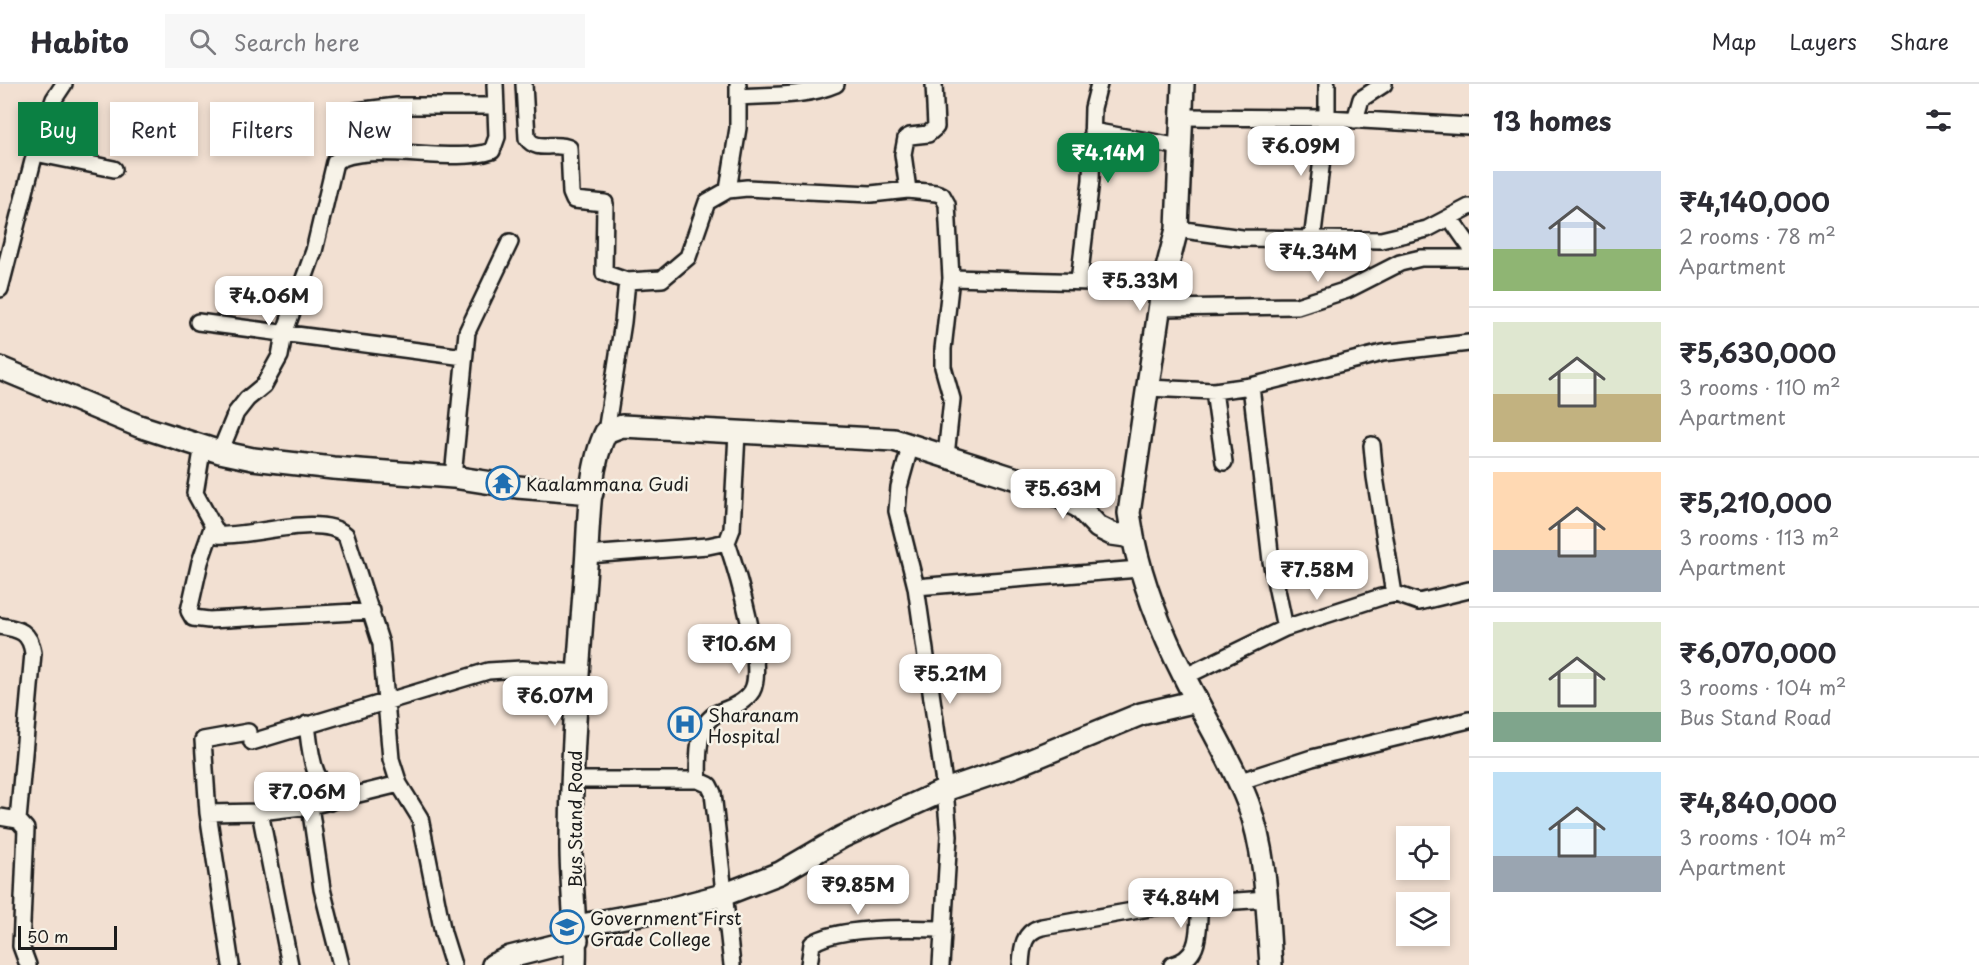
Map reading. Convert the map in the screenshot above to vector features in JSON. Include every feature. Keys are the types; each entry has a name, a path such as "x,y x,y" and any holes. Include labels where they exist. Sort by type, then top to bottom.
{"street":[{"path":"53,102 63,84"},
{"path":"453,965 443,933 420,818 399,784 391,759 381,644 346,535 341,531 298,526 222,535 215,533 208,514 199,504 195,493 212,449 236,413 271,374 280,356 284,334 314,251 335,162 346,156 385,153 469,156 492,151 496,142 495,84"},
{"path":"524,84 527,138 531,144 537,146 569,148 571,193 574,200 605,203 604,273 627,281 662,279 686,260 707,202 728,190 775,188 871,194 908,190 936,192 942,195 947,204 951,278 943,349 943,367 952,399 946,456"},
{"path":"728,190 738,128 738,91 787,94 826,88 836,84"},
{"path":"908,190 904,145 910,136 928,134 936,127 934,84"},
{"path":"1079,281 1091,180 1092,131 1098,84"},
{"path":"1183,84 1177,229 1164,284 1129,513 1139,569 1184,677 1218,735 1249,805 1265,876 1271,965"},
{"path":"1312,241 1327,118 1327,84"},
{"path":"1355,120 1361,99 1384,84"},
{"path":"412,106 496,106"},
{"path":"1182,117 1327,118 1469,126"},
{"path":"1092,131 1180,147"},
{"path":"0,289 34,156"},
{"path":"49,156 114,170"},
{"path":"1177,229 1242,238 1312,241 1380,240 1406,236 1450,218 1469,207"},
{"path":"1450,218 1469,245"},
{"path":"453,477 467,332 510,242"},
{"path":"1160,308 1280,308 1304,305 1347,290 1400,263 1421,258 1469,258"},
{"path":"951,278 1164,284"},
{"path":"627,281 606,432 622,426 873,438 910,444 1036,485 1080,507 1098,527 1112,534 1133,537"},
{"path":"198,322 464,357"},
{"path":"1147,388 1214,391 1251,386 1382,353 1469,344"},
{"path":"0,368 139,426 212,449 333,468 453,477 517,487 592,493"},
{"path":"1251,386 1271,561 1285,628"},
{"path":"1214,391 1224,462"},
{"name":"Bus Stand Road","path":"575,965 576,933 571,850 578,673 592,493 601,441 606,432"},
{"path":"698,780 699,742 708,722 713,715 743,701 754,683 756,668 743,593 727,542 732,529 737,433"},
{"path":"910,444 899,487 897,511 916,587 945,790 949,836 940,965"},
{"path":"1372,445 1394,594"},
{"path":"212,528 191,599 189,611 193,618 209,620 372,611"},
{"path":"587,555 708,546 727,542"},
{"path":"916,587 1139,569"},
{"path":"1184,677 1285,628 1394,594 1419,602 1469,590"},
{"path":"0,626 24,631 30,639 33,653 18,820"},
{"path":"231,965 208,813 203,740 250,737 307,724 488,671 522,669 578,673"},
{"path":"493,965 576,933 723,895 780,873 842,837 945,790 1015,766 1141,714 1197,700"},
{"path":"1238,782 1312,758 1469,720"},
{"path":"307,724 313,762 317,774 327,786 330,802"},
{"path":"572,780 698,780 709,785 713,793 732,965"},
{"path":"208,813 260,812 310,806 399,784"},
{"path":"310,806 322,889 341,965"},
{"path":"260,812 290,965"},
{"path":"0,818 18,820 26,829 21,946 28,965"},
{"path":"1020,965 1023,944 1031,930 1107,914 1200,903 1267,899"},
{"path":"1172,965 1185,962 1195,948 1200,903"},
{"path":"809,965 812,944 828,937 886,928 942,929"}],"place":[{"name":"Kaalammana Gudi","path":"503,483"},
{"name":"Sharanam Hospital","path":"685,724"},
{"name":"Government First Grade College","path":"567,927"}]}
